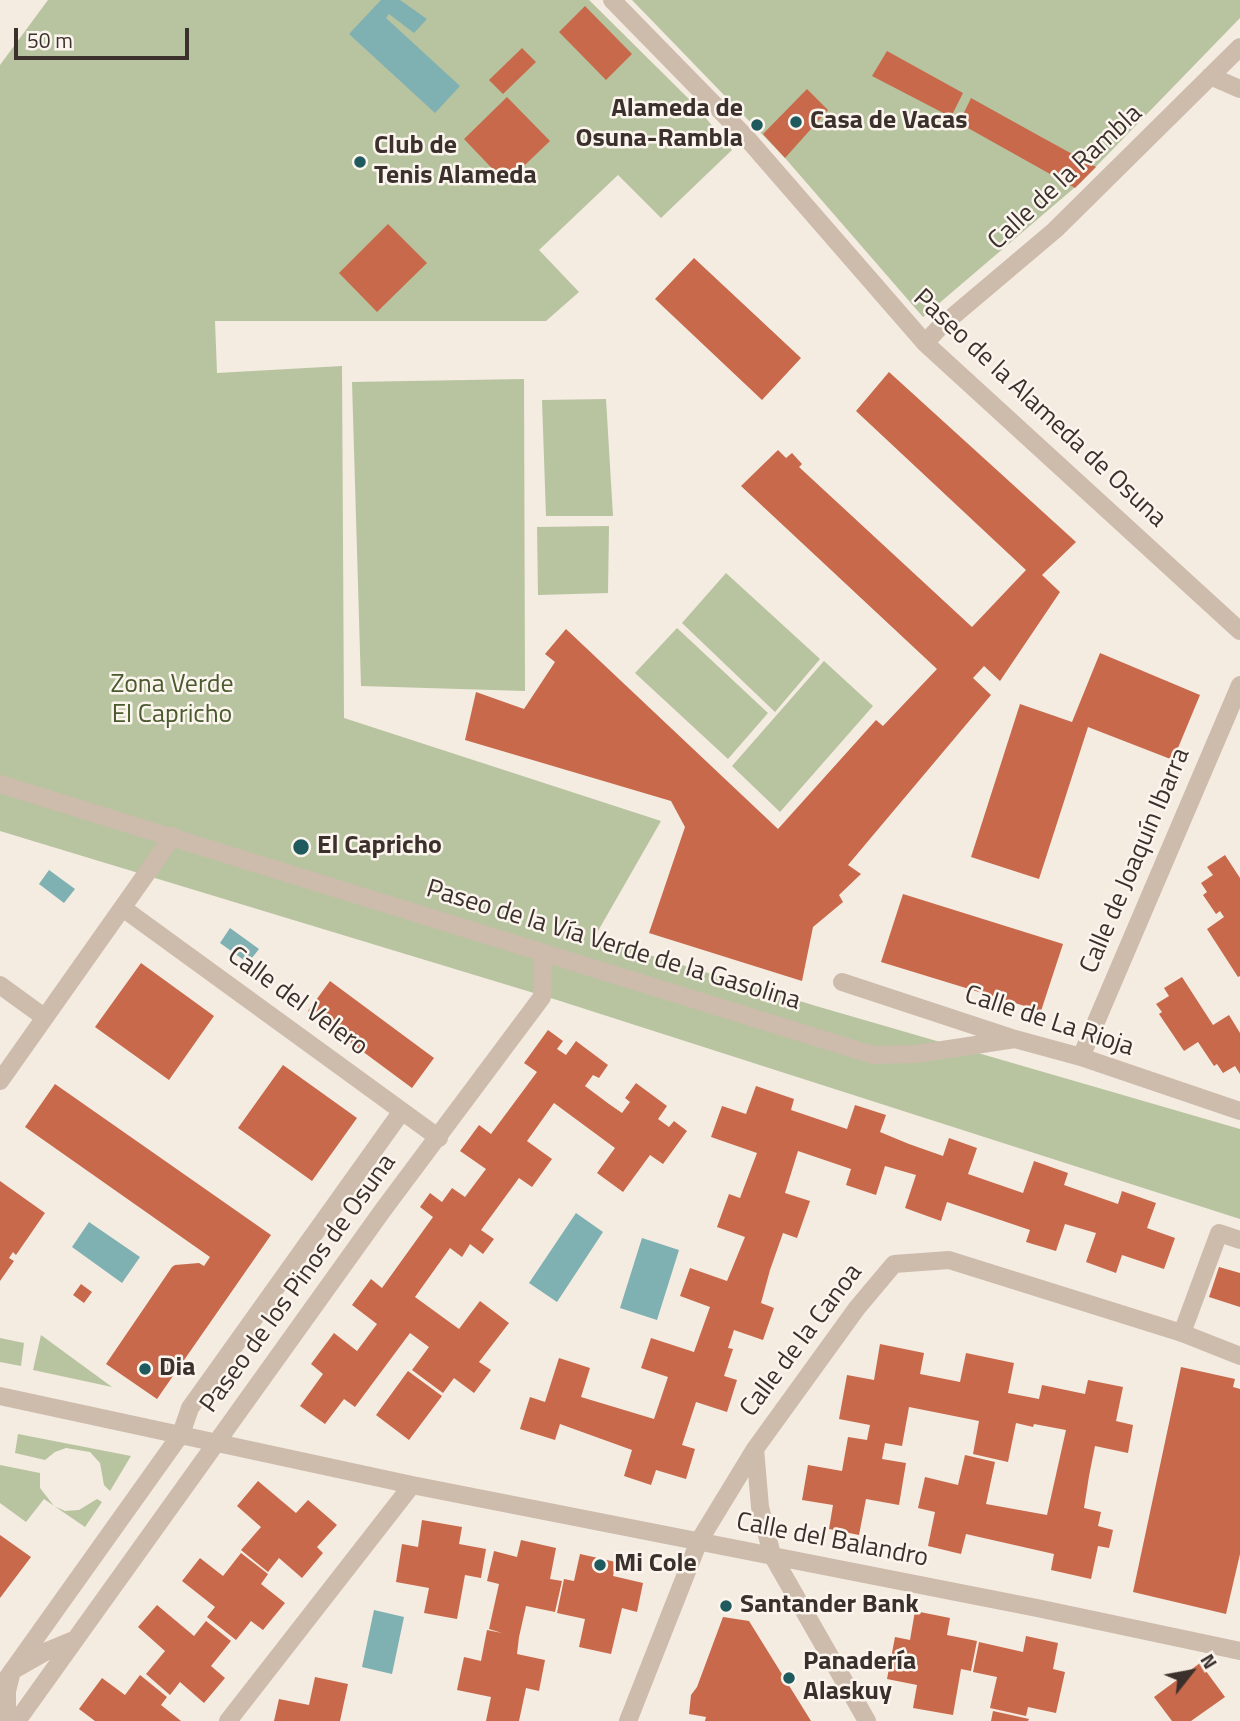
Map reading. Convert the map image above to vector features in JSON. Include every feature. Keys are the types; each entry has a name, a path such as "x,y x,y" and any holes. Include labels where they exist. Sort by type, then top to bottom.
{"street":[{"name":"Paseo de la Alameda de Osuna","path":"612,0 745,136 925,343 1240,631"},
{"name":"Calle de la Rambla","path":"925,343 939,328 1055,230 1240,47"},
{"path":"1210,76 1240,89"},
{"name":"Calle de Joaquín Ibarra","path":"1081,1057 1240,685"},
{"name":"Paseo de la Vía Verde de la Gasolina","path":"0,784 873,1055 916,1054 1015,1039"},
{"path":"0,1081 173,836"},
{"name":"Calle del Velero","path":"124,909 439,1138"},
{"name":"Paseo de los Pinos de Osuna","path":"17,1721 383,1210 542,998 543,953"},
{"name":"Calle de La Rioja","path":"842,982 1015,1039 1081,1057 1240,1111"},
{"path":"0,985 44,1017"},
{"name":"Paseo de los Pinos de Osuna","path":"0,1688 6,1667 181,1434 190,1408 402,1111"},
{"path":"1182,1333 1219,1233 1240,1240"},
{"name":"Calle de la Canoa","path":"628,1721 699,1541 755,1448 857,1308 894,1264 949,1261 1182,1333 1240,1356"},
{"name":"Calle del Balandro","path":"0,1395 412,1485 1037,1608 1240,1651"},
{"path":"755,1448 760,1507 772,1555 867,1721"},
{"path":"228,1721 412,1485"},
{"name":"Paseo de los Pinos de Osuna","path":"6,1667 76,1639"},
{"name":"Paseo de los Pinos de Osuna","path":"6,1667 7,1721"}],"green space":[{"name":"Zona Verde El Capricho","path":"48,0 589,0 696,106 732,150 661,218 618,175 539,250 579,292 546,321 215,321 217,373 342,366 344,718 661,821 594,938 816,1006 1240,1129 1240,1219 557,1000 0,831 0,65"},
{"path":"632,0 1240,0 1240,18 1080,183 923,317 785,158"},
{"path":"524,379 525,691 361,686 352,382"},
{"path":"606,399 613,516 546,516 542,400"},
{"path":"609,526 608,593 538,595 537,527"},
{"path":"726,573 820,659 775,712 682,623"},
{"path":"677,628 768,713 728,759 635,673"},
{"path":"824,661 873,706 780,812 732,766"},
{"path":"41,1335 112,1387 33,1370"},
{"path":"0,1338 24,1343 21,1366 0,1362"},
{"path":"18,1434 131,1456 110,1491 104,1485 100,1463 90,1452 66,1448 45,1460 15,1453"},
{"path":"0,1465 40,1473 40,1488 54,1506 44,1499 26,1522 0,1503"},
{"path":"97,1499 102,1502 85,1527 55,1506 65,1511 79,1510"}],"water":[{"path":"381,0 400,0 427,19 414,33 389,14 386,18 460,86 435,113 349,34"},
{"path":"49,870 75,889 64,903 39,884"},
{"path":"230,928 259,949 248,963 220,943"},
{"path":"576,1213 603,1232 557,1302 529,1283"},
{"path":"89,1222 140,1257 122,1283 72,1247"},
{"path":"642,1238 679,1250 657,1320 620,1308"},
{"path":"374,1610 404,1617 392,1674 362,1667"}],"building":[{"path":"585,6 632,54 606,80 559,32"},
{"path":"522,48 536,62 503,94 489,80"},
{"path":"887,51 963,93 951,117 872,76"},
{"name":"Casa de Vacas","path":"807,89 828,110 785,158 763,134"},
{"path":"507,97 550,141 506,183 464,139"},
{"path":"971,98 1096,167 1075,188 959,123"},
{"path":"388,224 427,263 377,312 339,273"},
{"path":"694,258 801,358 762,400 655,299"},
{"path":"889,372 1076,542 1042,575 1060,592 1000,681 984,666 973,678 991,695 848,865 861,874 839,895 843,902 813,927 802,981 649,933 685,827 671,801 465,740 476,692 524,709 555,662 545,654 566,629 778,829 876,720 883,726 937,669 741,486 778,450 786,458 792,453 802,464 799,467 972,627 1026,570 856,411"},
{"path":"1100,653 1200,695 1173,760 1088,727 1039,879 971,857 1020,704 1072,722"},
{"path":"1225,855 1240,878 1238,977 1207,929 1224,917 1220,911 1216,914 1203,895 1207,892 1201,883 1213,875 1207,867"},
{"path":"903,894 1063,944 1041,1011 881,962"},
{"path":"141,963 214,1016 169,1080 95,1027"},
{"path":"1182,977 1213,1025 1229,1015 1240,1033 1240,1074 1235,1066 1223,1073 1217,1064 1214,1066 1198,1042 1184,1051 1159,1014 1162,1012 1156,1004 1169,996 1164,988"},
{"path":"330,981 434,1058 412,1088 308,1011"},
{"path":"548,1030 563,1041 557,1049 566,1055 576,1041 608,1065 599,1078 593,1075 585,1086 609,1104 622,1113 630,1102 625,1098 636,1083 667,1106 658,1119 669,1127 674,1121 687,1131 663,1164 650,1155 623,1192 597,1173 615,1148 554,1103 527,1141 552,1159 532,1187 519,1178 481,1230 494,1239 483,1254 470,1244 462,1257 450,1248 415,1297 459,1329 480,1301 509,1323 479,1362 491,1370 474,1393 454,1378 443,1393 412,1370 429,1347 410,1333 355,1407 344,1399 325,1424 300,1406 323,1374 311,1364 334,1333 357,1351 377,1324 352,1305 371,1279 382,1288 433,1217 420,1207 430,1193 442,1202 452,1188 465,1197 486,1169 460,1151 479,1125 491,1134 537,1072 524,1063"},
{"path":"283,1065 357,1118 312,1181 238,1128"},
{"path":"55,1084 271,1235 157,1399 106,1364 172,1267 199,1263 204,1266 210,1257 25,1127"},
{"path":"756,1086 794,1099 791,1110 847,1129 855,1105 886,1115 880,1132 943,1156 949,1138 977,1148 968,1174 1023,1193 1034,1161 1068,1173 1064,1185 1118,1204 1122,1191 1156,1203 1147,1228 1175,1238 1164,1269 1122,1255 1116,1273 1086,1262 1096,1233 1065,1224 1056,1251 1026,1242 1030,1230 947,1202 941,1221 905,1208 916,1175 885,1166 876,1195 846,1185 851,1169 798,1151 785,1193 810,1201 797,1238 783,1233 770,1270 761,1303 774,1308 763,1340 734,1330 728,1348 733,1349 724,1376 737,1380 727,1412 696,1402 682,1445 695,1449 686,1479 656,1470 651,1485 624,1476 632,1450 560,1424 555,1440 520,1429 530,1397 545,1402 559,1358 590,1368 581,1397 654,1419 668,1377 641,1368 651,1338 694,1352 710,1307 680,1296 690,1268 727,1281 745,1237 717,1227 729,1194 740,1198 757,1153 711,1137 722,1106 746,1114"},
{"path":"0,1181 45,1213 16,1255 13,1252 9,1258 14,1261 0,1281"},
{"path":"1219,1267 1240,1273 1240,1307 1209,1297"},
{"path":"81,1284 92,1292 84,1303 73,1295"},
{"path":"880,1344 924,1353 920,1374 960,1382 966,1353 1014,1363 1008,1393 1039,1399 1042,1385 1085,1394 1088,1380 1123,1387 1116,1421 1133,1425 1128,1453 1095,1446 1089,1476 1084,1508 1101,1512 1098,1526 1113,1530 1109,1548 1098,1546 1091,1579 1051,1570 1054,1554 966,1534 961,1554 928,1546 935,1512 918,1508 925,1477 958,1485 965,1455 995,1462 986,1504 1047,1515 1066,1430 1016,1423 1008,1462 973,1454 979,1421 909,1407 902,1446 885,1443 882,1459 906,1463 899,1505 866,1499 859,1535 829,1529 833,1505 802,1500 808,1465 842,1471 848,1437 867,1440 870,1425 839,1419 847,1375 874,1380"},
{"path":"1181,1367 1235,1379 1233,1387 1240,1389 1240,1554 1226,1614 1133,1592"},
{"path":"408,1371 442,1396 409,1440 376,1415"},
{"path":"258,1481 296,1513 308,1500 337,1525 317,1547 323,1553 302,1578 279,1558 268,1572 241,1550 261,1527 237,1506"},
{"path":"422,1520 462,1527 459,1544 486,1549 481,1578 465,1575 457,1619 424,1613 429,1588 396,1582 402,1544 418,1547"},
{"path":"0,1535 31,1557 0,1598"},
{"path":"521,1540 556,1548 550,1579 562,1581 555,1612 526,1606 519,1637 517,1654 545,1660 539,1691 526,1688 519,1721 486,1721 491,1697 457,1690 464,1657 481,1661 487,1630 502,1633 489,1629 499,1584 487,1581 494,1551 517,1557"},
{"path":"241,1553 268,1574 261,1584 285,1603 263,1630 251,1621 236,1640 207,1617 215,1607 182,1581 200,1558 223,1576"},
{"path":"580,1554 616,1562 613,1576 643,1583 637,1612 622,1608 611,1654 579,1647 585,1619 557,1613 564,1579 574,1581"},
{"path":"157,1605 194,1636 206,1621 231,1641 211,1666 225,1678 204,1703 180,1682 170,1695 146,1674 165,1651 138,1627"},
{"path":"915,1611 950,1618 947,1635 977,1641 971,1671 961,1669 953,1715 913,1708 917,1685 887,1679 895,1637 910,1640"},
{"path":"723,1617 749,1621 811,1721 705,1721 706,1717 689,1714 691,1695 697,1687"},
{"path":"1026,1636 1058,1643 1053,1669 1065,1672 1056,1713 1028,1707 1026,1716 990,1708 997,1677 973,1672 979,1642 1023,1652"},
{"path":"1200,1663 1225,1697 1191,1721 1172,1721 1154,1697"},
{"path":"140,1675 167,1697 161,1705 181,1721 95,1721 79,1709 102,1678 125,1695"},
{"path":"315,1677 348,1684 340,1721 274,1721 279,1699 309,1705"},
{"path":"993,1711 1029,1719 991,1721"}],"place":[{"name":"Casa de Vacas","path":"796,122"},
{"name":"Alameda de Osuna-Rambla","path":"757,125"},
{"name":"Club de Tenis Alameda","path":"360,162"},
{"name":"El Capricho","path":"301,847"},
{"name":"Dia","path":"145,1369"},
{"name":"Mi Cole","path":"600,1565"},
{"name":"Santander Bank","path":"726,1606"},
{"name":"Panadería Alaskuy","path":"789,1678"}]}
